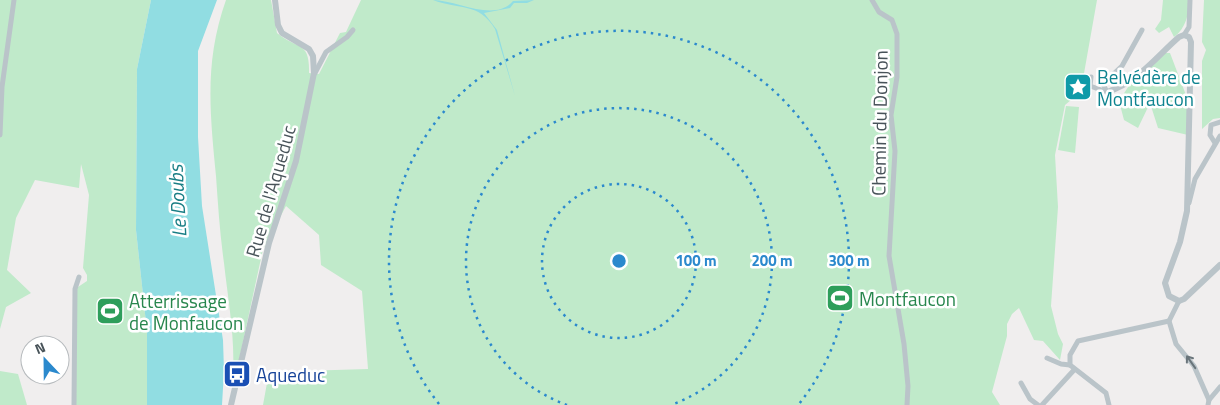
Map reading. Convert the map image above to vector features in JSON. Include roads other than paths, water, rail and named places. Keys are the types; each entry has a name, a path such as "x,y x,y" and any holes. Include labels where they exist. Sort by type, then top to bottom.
{"street":[{"path":"0,135 2,87 14,0"},
{"name":"Rue de l'Aqueduc","path":"231,405 269,243 296,161 314,73 313,56 309,49 282,33 278,24 275,0"},
{"name":"Chemin du Donjon","path":"872,0 879,12 892,20 897,34 897,77 891,114 895,152 889,256 904,344 908,386 907,405"},
{"path":"1091,77 1090,86 1108,92 1136,78 1179,37 1184,35 1189,27 1190,0"},
{"path":"314,73 326,52 347,38 353,30"},
{"path":"1108,92 1103,84 1122,66 1142,30"},
{"path":"1184,35 1189,37 1191,42 1186,211"},
{"path":"1216,144 1210,135 1210,125 1220,122"},
{"path":"1179,301 1169,296 1165,284 1180,242 1195,179 1220,136"},
{"path":"1209,403 1194,366 1176,344 1170,321 1179,301 1196,290 1220,265"},
{"path":"74,405 75,289 79,276"},
{"path":"1021,383 1030,399 1040,405 1072,368 1070,355 1078,341 1170,321"},
{"path":"1046,358 1072,368 1106,392 1109,405"},
{"path":"1209,403 1220,387"}],"water":[{"name":"Le Doubs","path":"151,0 217,0 198,51 198,137 202,206 223,340 222,405 147,405 147,332 136,230 137,69"},
{"path":"433,0 475,9 496,10 505,7 513,1 534,0 527,3 514,3 510,8 484,13 497,30 515,96 495,29 489,20 482,14 468,8"}],"place":[{"name":"Belvédère de Montfaucon","path":"1078,87"},
{"name":"Montfaucon","path":"840,298"},
{"name":"Atterrissage de Monfaucon","path":"110,311"},
{"name":"Aqueduc","path":"237,374"}]}
